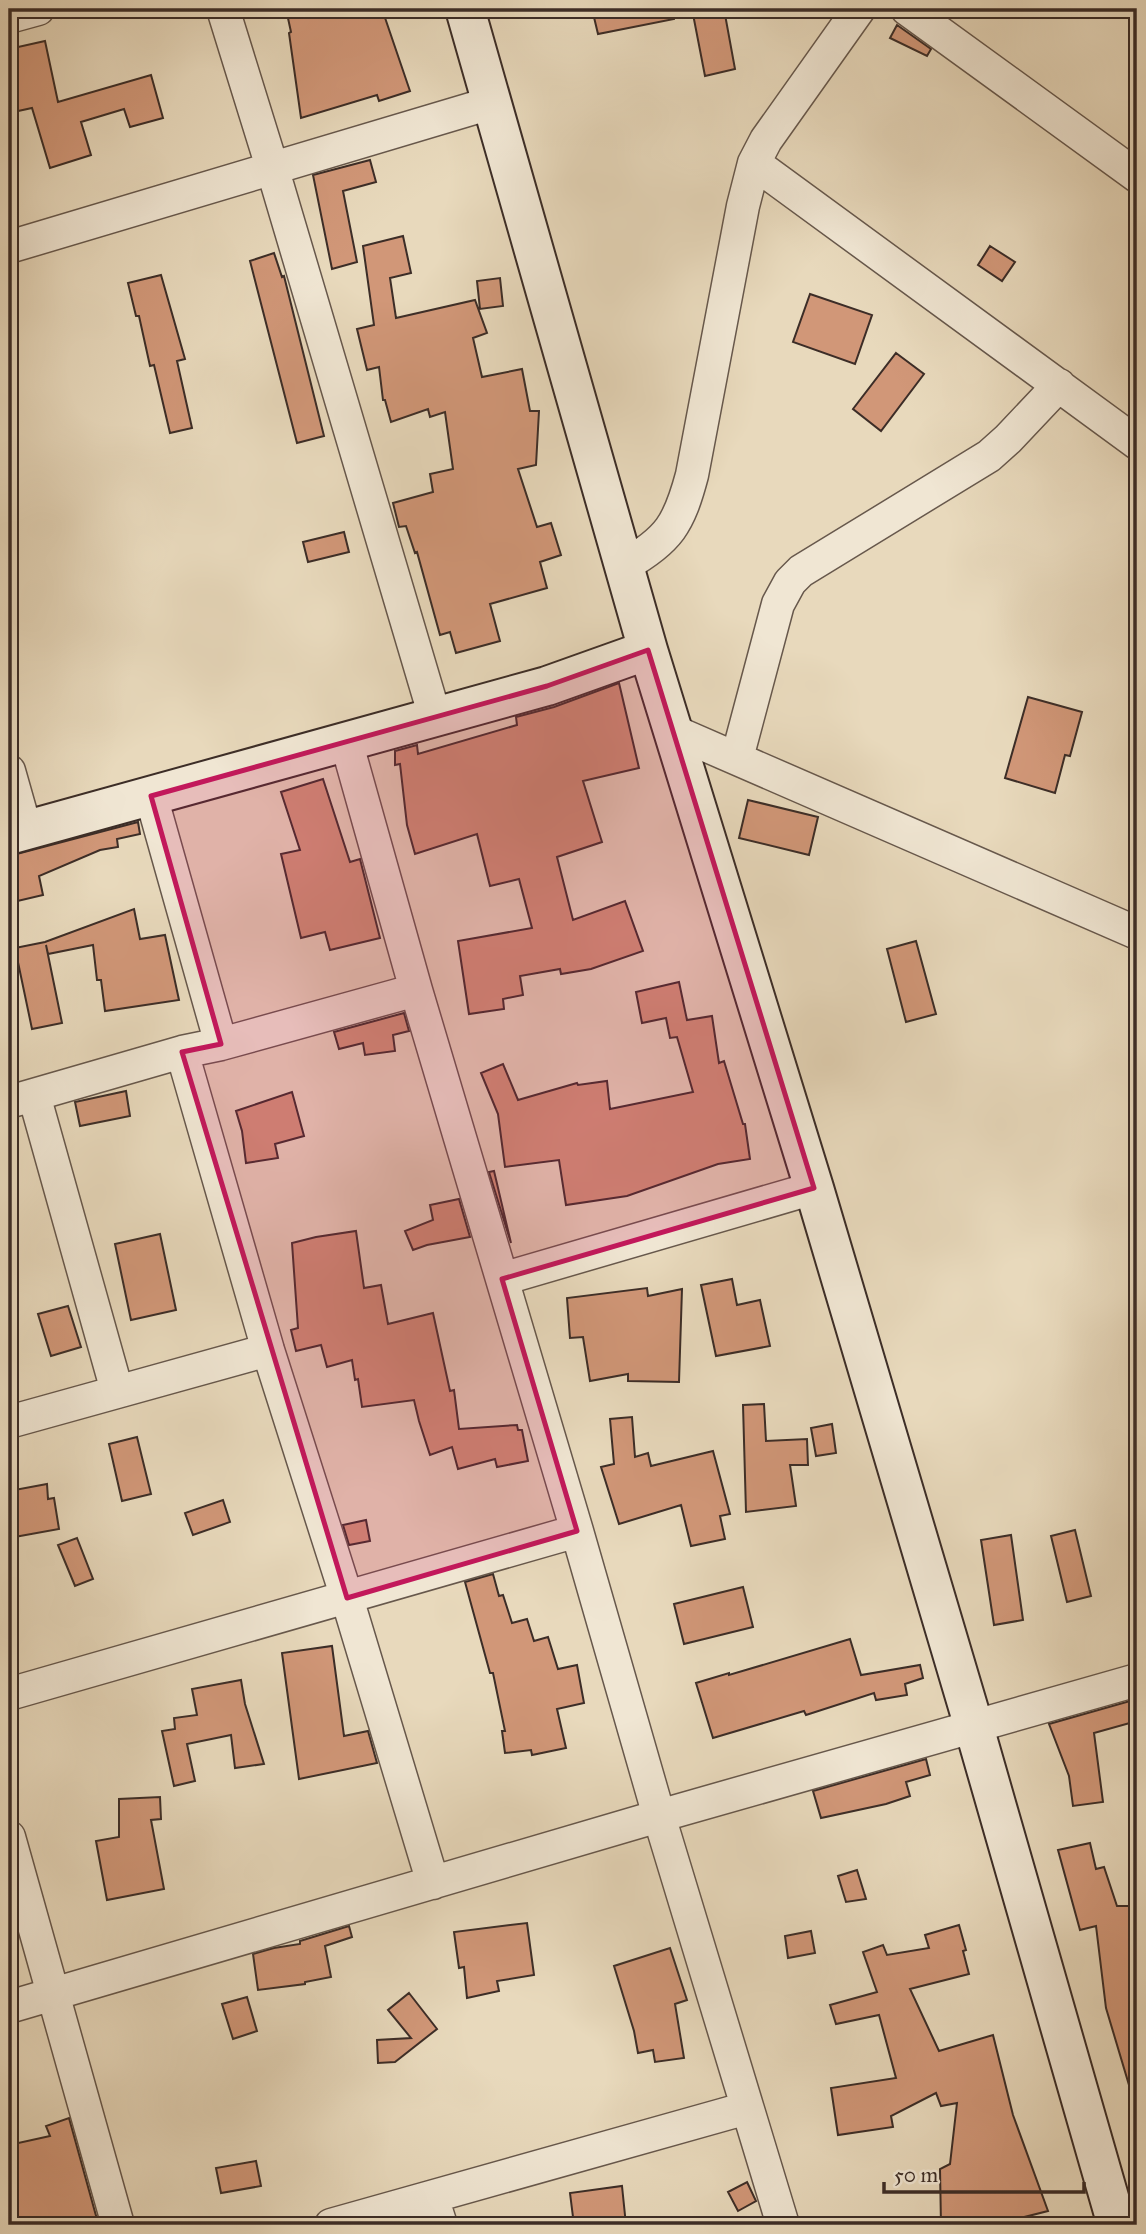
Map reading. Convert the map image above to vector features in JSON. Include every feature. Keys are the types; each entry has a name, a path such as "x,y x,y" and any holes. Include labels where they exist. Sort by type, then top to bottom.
{"street":[{"path":"223,9 435,717"},
{"path":"465,9 648,650 814,1188 974,1727 1116,2225"},
{"path":"625,565 653,549 670,531 684,505 743,206 754,163 766,140 859,9"},
{"path":"907,9 1137,176"},
{"path":"9,247 491,103"},
{"path":"754,163 1137,443"},
{"path":"737,758 778,604 790,582 801,570 989,456 1059,385"},
{"path":"9,771 17,833 547,686 648,650"},
{"path":"673,731 1137,933"},
{"path":"346,741 416,990 659,1816 783,2225"},
{"path":"151,796 221,1044"},
{"path":"117,1391 21,1098 416,990"},
{"path":"182,1052 268,1350 433,1882"},
{"path":"502,1279 814,1188"},
{"path":"9,1422 268,1350"},
{"path":"9,1694 577,1531"},
{"path":"9,2007 659,1816 1137,1680"},
{"path":"9,1837 118,2225"},
{"path":"331,2225 436,2211 747,2108"}],"highlighted area":[{"path":"648,650 814,1188 502,1279 577,1531 347,1598 182,1052 221,1044 151,796 547,686"}],"building":[{"path":"286,9 382,9 410,91 379,101 377,95 301,118"},
{"path":"614,9 673,9 674,19 598,34 593,13"},
{"path":"692,9 724,9 735,69 705,76"},
{"path":"897,25 931,49 927,56 890,38"},
{"path":"45,41 58,102 151,75 163,118 130,127 124,109 81,122 91,155 50,168 32,108 9,113 9,49"},
{"path":"370,160 376,182 343,191 357,262 332,269 313,175"},
{"path":"403,236 411,273 390,278 396,318 475,300 487,333 473,338 482,377 522,369 530,411 539,411 536,465 518,469 537,527 551,523 561,555 540,562 547,588 490,604 500,641 456,653 450,632 440,635 417,552 415,553 406,526 399,527 393,503 433,492 430,474 453,469 445,412 430,417 428,409 391,422 383,400 379,367 367,370 357,329 374,325 363,246"},
{"path":"990,246 1015,262 1002,281 978,265"},
{"path":"274,253 282,277 284,276 324,436 297,443 250,261"},
{"path":"161,275 185,359 177,361 192,428 170,433 154,365 150,366 139,316 136,316 128,283"},
{"path":"500,278 503,306 480,309 477,281"},
{"path":"810,294 872,315 855,364 793,342"},
{"path":"896,353 924,374 881,431 853,409"},
{"path":"344,532 349,552 308,562 303,542"},
{"path":"619,683 639,768 583,781 602,842 557,857 573,920 625,901 643,951 591,969 561,974 560,969 520,976 523,995 503,999 504,1009 469,1014 458,941 532,928 519,879 490,886 477,834 415,854 407,825 400,764 395,765 395,751 417,745 418,754 517,725 516,717 554,707"},
{"path":"1028,697 1082,712 1070,756 1065,755 1055,793 1005,778"},
{"path":"323,779 350,862 360,859 380,938 330,950 325,932 301,938 281,854 300,850 281,792"},
{"path":"748,800 818,817 809,855 739,838"},
{"path":"138,822 140,834 117,839 118,847 100,850 39,876 43,895 9,903 9,856"},
{"path":"134,909 140,939 165,935 179,1000 105,1011 101,980 97,980 93,945 48,954 46,945 62,1023 32,1029 15,948 45,942"},
{"path":"916,941 936,1014 906,1022 887,949"},
{"path":"679,982 687,1020 712,1016 719,1063 724,1061 745,1124 750,1159 718,1164 627,1196 566,1205 559,1160 505,1167 498,1114 481,1073 503,1064 518,1100 577,1083 607,1081 610,1109 693,1092 677,1037 670,1038 666,1018 642,1023 636,992"},
{"path":"404,1013 409,1031 393,1035 395,1051 365,1055 363,1043 339,1049 334,1032"},
{"path":"126,1091 130,1116 80,1126 75,1102"},
{"path":"292,1092 304,1136 275,1144 278,1158 246,1163 242,1131 236,1111"},
{"path":"494,1171 511,1243 489,1172"},
{"path":"459,1199 470,1237 413,1250 405,1231 433,1220 430,1205"},
{"path":"356,1231 364,1288 381,1285 388,1324 433,1313 450,1391 454,1390 459,1429 517,1425 518,1430 522,1430 528,1461 497,1467 495,1459 458,1469 452,1447 430,1455 414,1400 362,1407 352,1360 327,1367 321,1345 296,1351 291,1330 298,1328 292,1243"},
{"path":"160,1234 176,1310 131,1320 115,1244"},
{"path":"732,1279 737,1305 760,1300 770,1346 716,1356 701,1285"},
{"path":"647,1288 648,1296 682,1289 679,1382 628,1381 628,1374 590,1381 583,1337 570,1338 567,1298"},
{"path":"68,1306 81,1347 51,1356 38,1314"},
{"path":"764,1404 766,1441 807,1439 808,1465 790,1465 796,1506 746,1512 743,1405"},
{"path":"632,1417 635,1457 648,1453 651,1466 713,1451 730,1514 720,1516 725,1539 691,1546 681,1505 619,1524 601,1467 614,1464 610,1419"},
{"path":"832,1424 836,1453 816,1456 811,1428"},
{"path":"137,1437 151,1494 122,1501 109,1444"},
{"path":"47,1484 48,1499 54,1498 59,1529 9,1538 9,1491"},
{"path":"223,1500 230,1522 193,1535 185,1513"},
{"path":"366,1520 370,1541 349,1545 343,1525"},
{"path":"1075,1530 1091,1596 1067,1602 1051,1536"},
{"path":"1011,1535 1023,1620 994,1625 981,1540"},
{"path":"77,1538 93,1579 75,1586 58,1545"},
{"path":"493,1574 499,1596 503,1595 512,1623 527,1619 534,1641 548,1637 558,1669 577,1665 584,1703 557,1709 566,1748 532,1755 531,1750 505,1753 502,1731 505,1731 493,1673 490,1673 465,1582"},
{"path":"743,1587 753,1627 684,1644 674,1604"},
{"path":"850,1639 861,1675 920,1665 923,1678 905,1684 907,1695 876,1700 874,1693 806,1715 804,1711 713,1738 696,1683"},
{"path":"332,1646 344,1736 368,1731 377,1763 299,1779 282,1653"},
{"path":"241,1680 245,1704 264,1764 235,1768 231,1735 187,1744 195,1781 174,1786 162,1731 175,1729 174,1718 197,1715 192,1689"},
{"path":"1137,1699 1137,1721 1094,1733 1103,1802 1073,1806 1069,1776 1049,1724"},
{"path":"926,1759 930,1775 906,1782 910,1796 821,1818 813,1791"},
{"path":"160,1797 161,1819 151,1820 164,1889 107,1900 96,1841 119,1837 119,1799"},
{"path":"1090,1843 1096,1869 1104,1867 1117,1906 1137,1906 1137,2094 1132,2095 1106,2008 1096,1926 1080,1930 1058,1850"},
{"path":"857,1870 866,1899 846,1902 838,1876"},
{"path":"527,1923 534,1975 497,1981 499,1991 467,1998 464,1967 459,1968 454,1932"},
{"path":"959,1925 969,1974 910,1989 939,2051 993,2035 1013,2115 1048,2211 993,2225 941,2225 940,2169 950,2164 957,2103 941,2106 936,2093 891,2116 893,2127 838,2135 831,2088 896,2078 879,2015 836,2024 830,2005 877,1992 863,1952 883,1945 887,1955 929,1948 925,1935"},
{"path":"349,1926 352,1937 325,1946 331,1977 305,1984 258,1990 253,1954 300,1944 300,1941"},
{"path":"811,1931 815,1953 788,1958 785,1936"},
{"path":"670,1948 687,2000 675,2004 684,2058 655,2062 653,2050 638,2053 614,1966"},
{"path":"409,1993 437,2029 395,2062 378,2063 377,2040 411,2038 388,2010"},
{"path":"247,1997 257,2031 233,2039 222,2004"},
{"path":"69,2118 98,2223 9,2225 9,2145 50,2136 46,2126"},
{"path":"256,2161 261,2186 221,2193 216,2168"},
{"path":"747,2182 756,2201 738,2211 728,2192"},
{"path":"622,2186 626,2225 574,2225 570,2193"}]}
